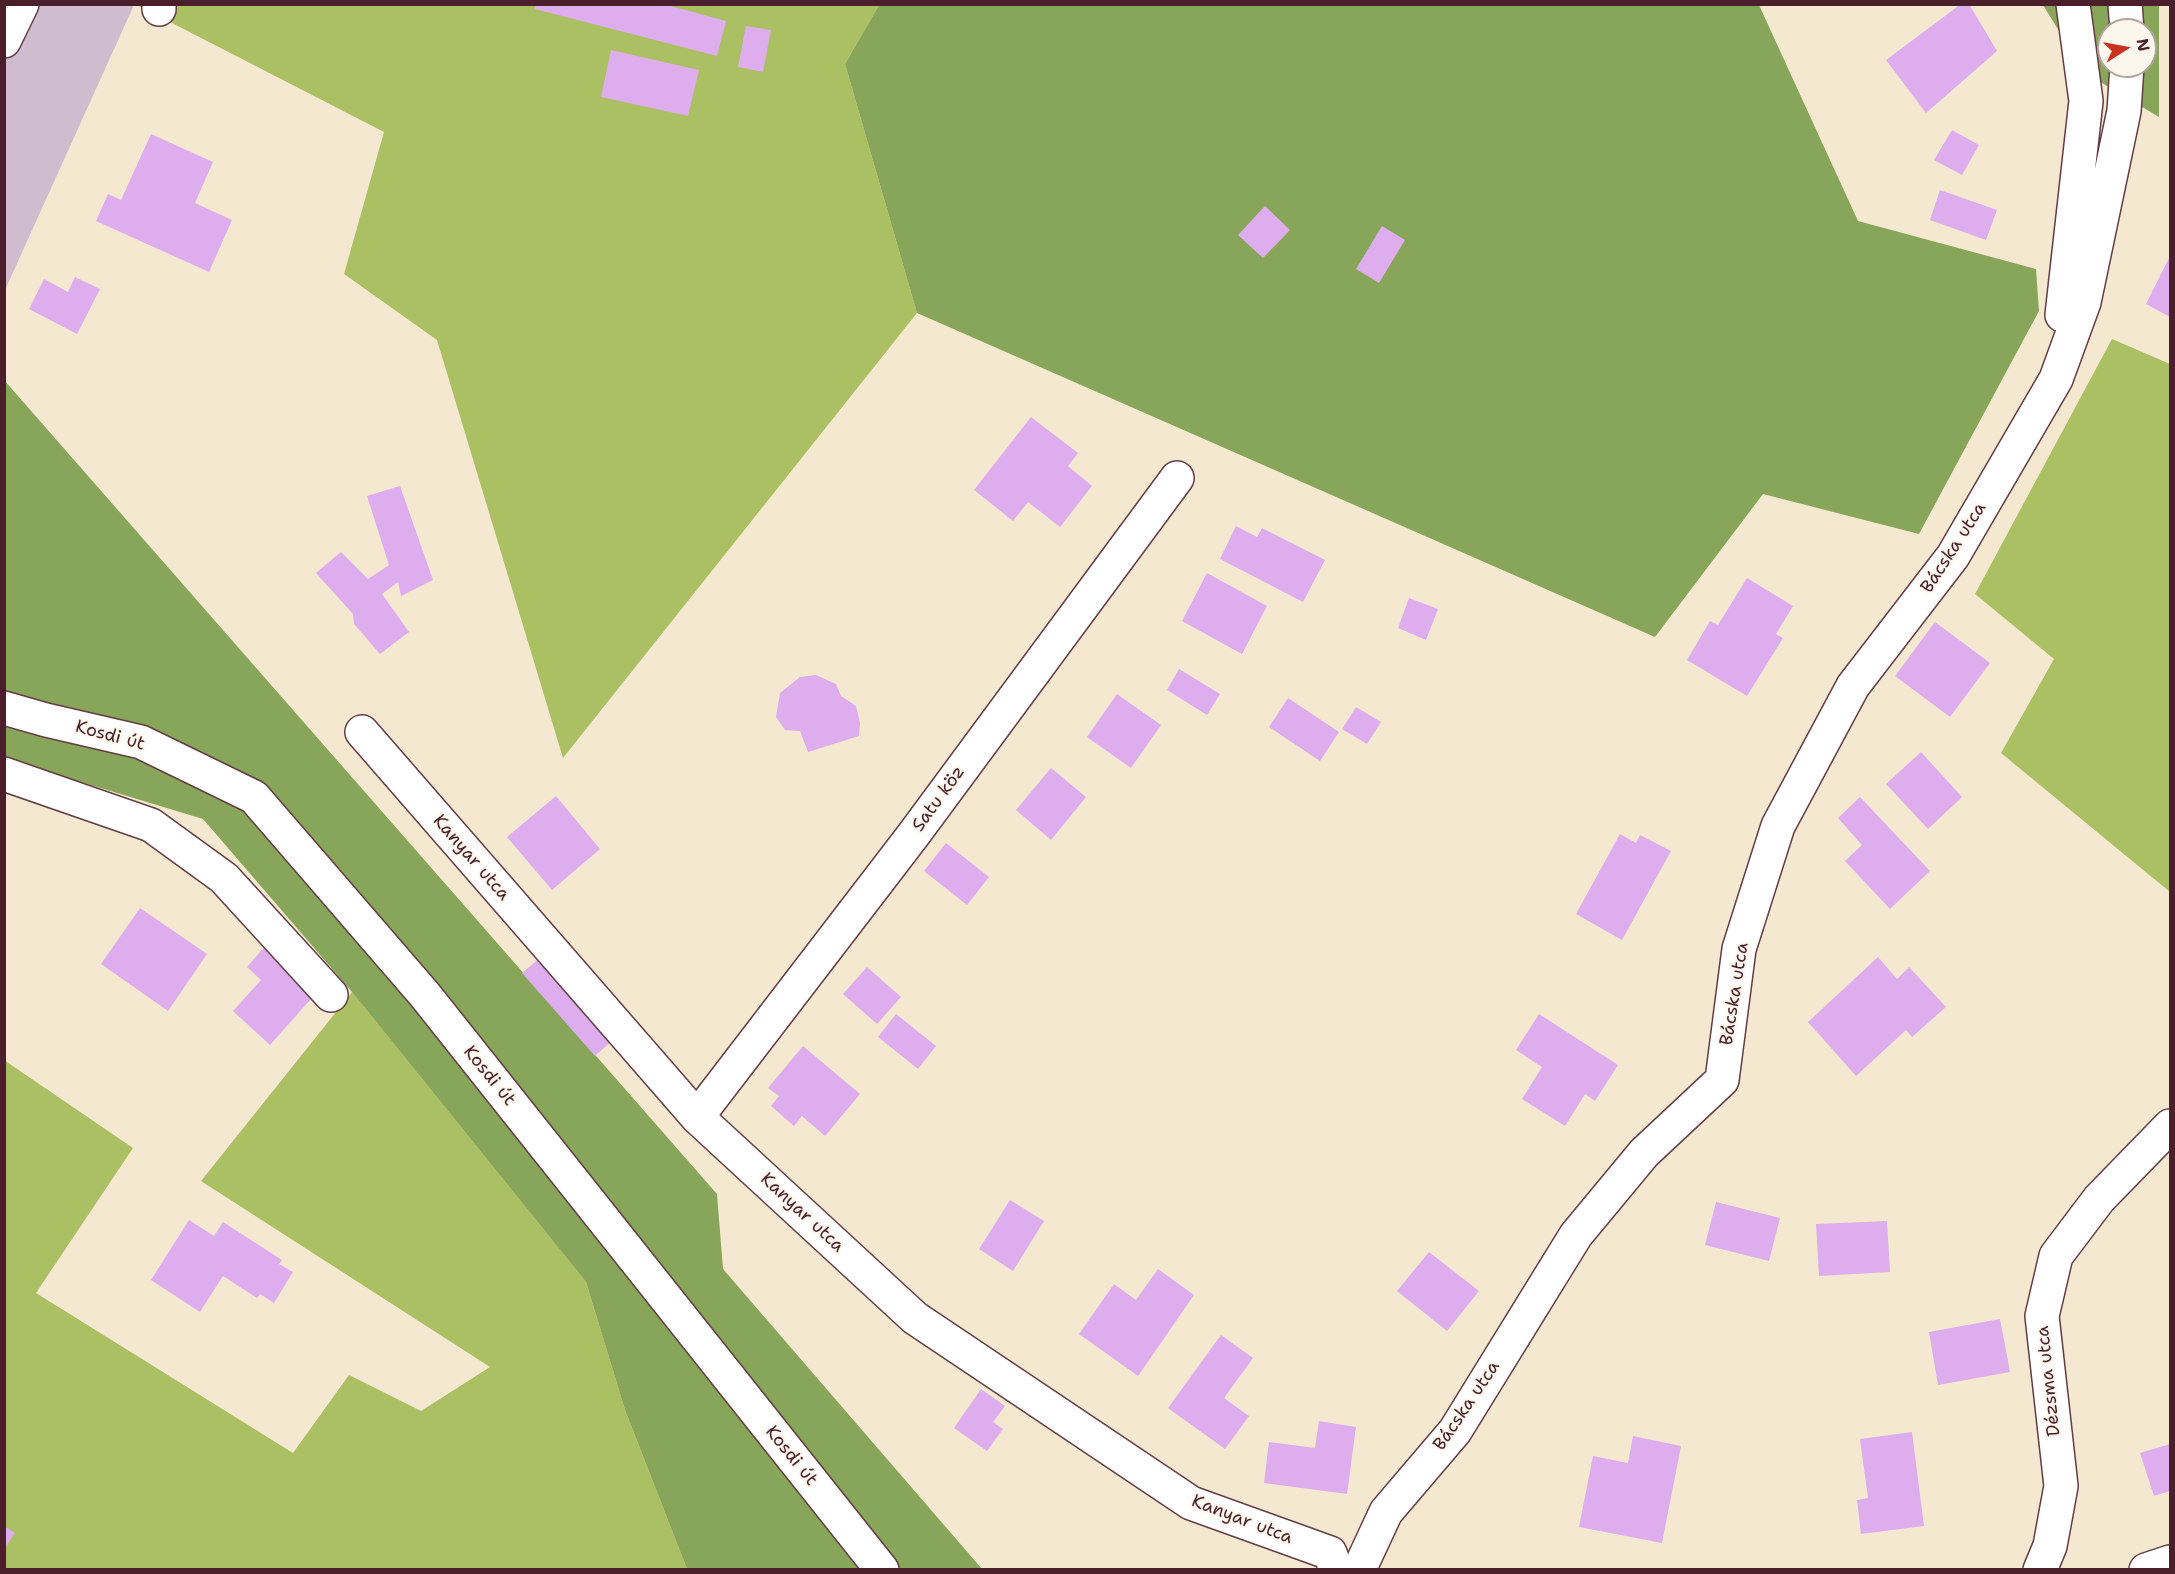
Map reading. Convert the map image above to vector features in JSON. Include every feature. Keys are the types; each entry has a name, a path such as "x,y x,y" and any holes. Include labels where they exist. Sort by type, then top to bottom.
{"street":[{"path":"4,41 22,4"},
{"name":"Bácska utca","path":"2056,379 2086,101 2073,4"},
{"name":"Bácska utca","path":"1359,1569 1386,1512 1455,1431 1576,1234 1644,1153 1722,1080 1739,950 1778,826 1853,686 1953,556 2056,379 2084,302 2124,111 2126,78"},
{"name":"Satu köz","path":"697,1117 914,834 1177,478"},
{"name":"Kosdi út","path":"4,708 141,742 254,797 425,995 882,1569"},
{"name":"Kanyar utca","path":"362,732 697,1117 915,1317 1191,1503 1330,1553 1336,1569"},
{"path":"4,774 151,825 224,878 331,995"},
{"name":"Dézsma utca","path":"2040,1569 2050,1546 2061,1486 2042,1316 2056,1256 2099,1199 2170,1126"},
{"path":"2146,1569 2170,1562"}],"shaded area":[{"path":"5,5 134,5 5,290"}],"green space":[{"path":"137,5 879,5 845,64 917,313 563,758 437,340 344,274 384,132"},
{"path":"879,5 1759,5 1858,221 2036,269 2039,311 1919,534 1763,494 1655,637 917,313 845,64"},
{"path":"2043,5 2159,5 2159,117 2085,73"},
{"path":"2112,339 2170,364 2170,892 2001,753 2054,659 1975,594"},
{"path":"4,380 717,1194 723,1269 982,1569 687,1569 625,1410 586,1282 352,992 203,819 5,759"},
{"path":"352,992 586,1282 625,1410 687,1569 5,1569 4,1060 133,1148 36,1293 293,1453 349,1375 421,1411 490,1367 201,1181"}],"building":[{"path":"536,4 663,4 726,21 717,56 535,9"},
{"path":"1961,4 1969,4 1997,51 1926,113 1886,60"},
{"path":"746,26 771,30 763,72 738,67"},
{"path":"611,50 699,70 688,116 601,97"},
{"path":"1952,130 1979,145 1962,175 1934,160"},
{"path":"151,134 213,162 195,203 232,220 209,272 96,221 108,194 121,200"},
{"path":"1940,190 1997,210 1986,240 1930,220"},
{"path":"1265,206 1290,230 1263,258 1238,235"},
{"path":"1382,226 1405,240 1379,283 1356,269"},
{"path":"2170,256 2170,317 2146,304"},
{"path":"75,277 100,289 77,334 29,309 44,279 68,292"},
{"path":"1031,417 1078,453 1068,466 1092,486 1060,527 1028,502 1013,521 974,490"},
{"path":"400,486 433,580 401,596 398,582 382,594 409,632 380,654 354,624 353,614 316,573 341,552 368,579 389,565 367,496"},
{"path":"1236,526 1257,537 1262,528 1325,560 1303,602 1220,559"},
{"path":"1207,573 1267,606 1242,654 1182,621"},
{"path":"1747,578 1793,606 1776,634 1783,638 1747,696 1687,660 1710,621 1718,625"},
{"path":"1409,598 1438,609 1426,640 1398,628"},
{"path":"1935,622 1990,663 1950,717 1895,676"},
{"path":"1179,669 1220,694 1207,715 1167,690"},
{"path":"816,675 836,684 841,696 856,706 860,723 859,736 808,752 800,731 785,730 776,717 780,693 800,677"},
{"path":"1117,694 1161,725 1131,768 1087,737"},
{"path":"1288,698 1339,732 1320,761 1269,727"},
{"path":"1356,707 1381,722 1367,744 1342,729"},
{"path":"1921,752 1962,797 1928,829 1886,784"},
{"path":"1051,768 1086,797 1051,840 1016,810"},
{"path":"556,796 600,849 552,890 507,837"},
{"path":"1860,797 1930,871 1890,909 1845,861 1862,845 1838,818"},
{"path":"1620,834 1636,843 1640,835 1671,851 1622,940 1576,914"},
{"path":"946,843 989,877 967,905 924,871"},
{"path":"140,908 207,954 168,1011 101,964"},
{"path":"266,945 318,991 270,1045 233,1011 261,980 247,967"},
{"path":"541,957 613,1040 595,1056 522,973"},
{"path":"1878,957 1897,979 1909,967 1946,1007 1912,1037 1906,1030 1856,1076 1808,1022"},
{"path":"867,967 901,997 877,1024 843,994"},
{"path":"896,1014 936,1046 918,1069 878,1037"},
{"path":"1539,1014 1618,1065 1595,1101 1585,1094 1565,1126 1522,1099 1542,1067 1516,1050"},
{"path":"803,1046 860,1094 825,1136 802,1116 794,1126 771,1106 779,1096 768,1088"},
{"path":"1010,1200 1044,1221 1013,1271 979,1249"},
{"path":"1716,1202 1780,1218 1769,1261 1705,1245"},
{"path":"189,1220 214,1236 223,1222 282,1260 279,1264 293,1272 274,1303 260,1294 257,1298 223,1276 200,1312 151,1280"},
{"path":"1887,1221 1890,1272 1819,1276 1816,1224"},
{"path":"1429,1252 1479,1291 1447,1331 1397,1291"},
{"path":"1158,1269 1194,1295 1138,1376 1079,1334 1114,1284 1136,1300"},
{"path":"2000,1319 2010,1372 1938,1385 1929,1332"},
{"path":"1221,1335 1253,1358 1224,1398 1249,1416 1225,1449 1168,1408"},
{"path":"981,1389 1005,1406 993,1422 1003,1429 987,1451 954,1428"},
{"path":"1319,1421 1356,1427 1347,1494 1264,1483 1269,1442 1315,1448"},
{"path":"1912,1432 1924,1526 1861,1534 1857,1500 1868,1498 1860,1439"},
{"path":"1633,1436 1681,1446 1662,1543 1579,1527 1593,1456 1628,1463"},
{"path":"2170,1444 2170,1491 2154,1496 2140,1453"},
{"path":"4,1526 15,1533 4,1549"}]}
